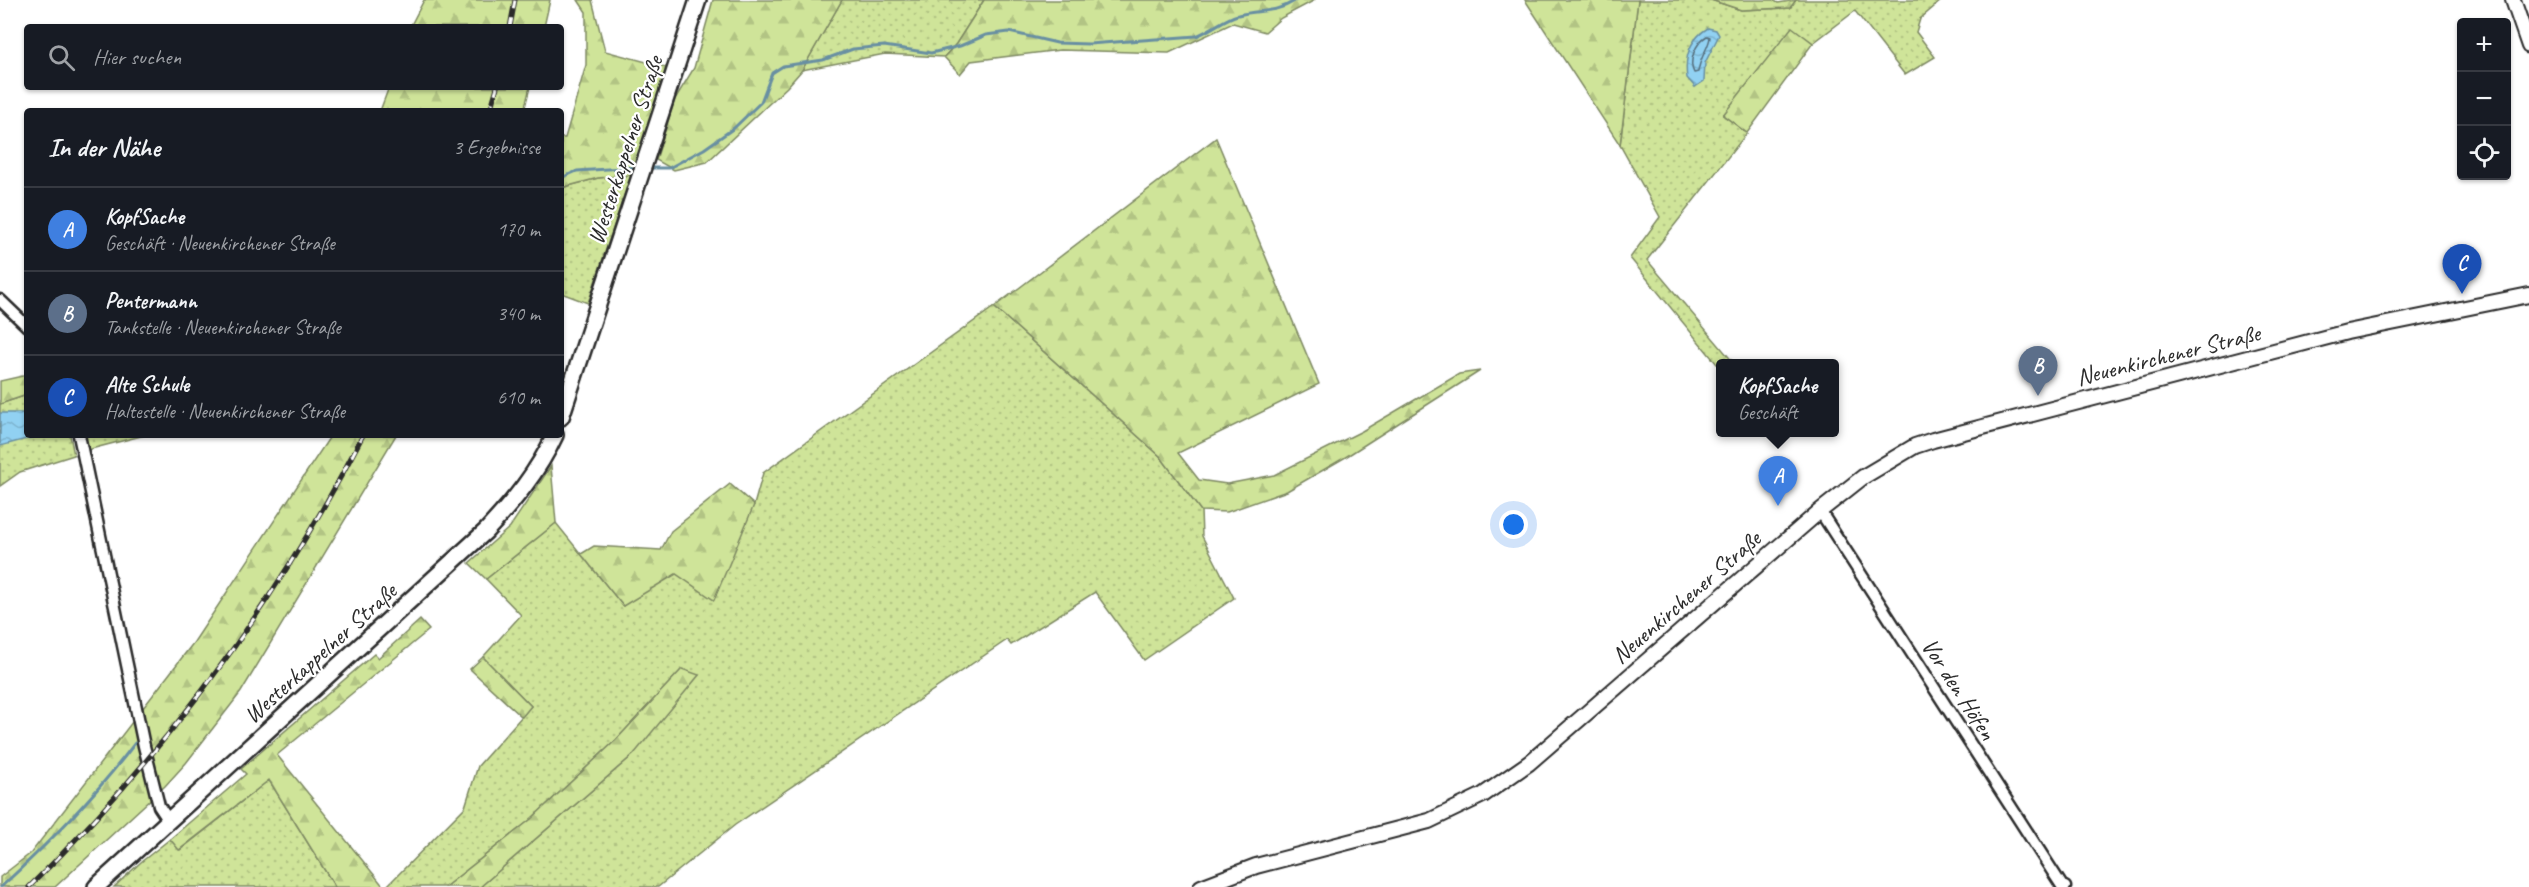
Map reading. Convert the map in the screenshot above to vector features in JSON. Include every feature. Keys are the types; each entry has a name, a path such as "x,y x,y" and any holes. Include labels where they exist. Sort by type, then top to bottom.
{"main road":[{"name":"Westerkappelner Straße","path":"564,408 698,0"},
{"name":"Westerkappelner Straße","path":"96,887 486,531 521,492 553,438"}],"street":[{"path":"2513,0 2529,46"},
{"name":"Neuenkirchener Straße","path":"1201,887 1256,866 1430,821 1483,795 1528,763 1820,511 1863,477 1915,446 2348,332 2529,295"},
{"path":"0,300 24,323"},
{"path":"80,438 144,746 159,806 169,821"},
{"name":"Vor den Höfen","path":"1820,511 2062,886 2065,887"}],"green space":[{"path":"424,0 550,0 545,24 412,24"},
{"path":"578,0 592,0 605,51 669,68 631,175 598,178 564,187 564,138 586,65 586,12"},
{"path":"713,0 842,0 802,70 787,87 707,162 674,170 656,160 675,99 694,68"},
{"path":"842,0 984,0 956,44 944,57 885,54 802,70"},
{"path":"984,0 1315,0 1281,18 1265,32 1233,23 1169,53 1060,50 971,61 960,74 944,57 956,44"},
{"path":"1525,0 1638,0 1620,145"},
{"path":"1638,0 1711,0 1741,10 1790,8 1796,0 1942,0 1920,19 1916,32 1935,57 1905,75 1855,11 1813,43 1792,28 1723,115 1747,133 1647,260 1731,359 1716,359 1716,363 1630,258 1660,217 1620,145"},
{"path":"1711,0 1773,0 1778,3 1796,0 1790,8 1741,10"},
{"path":"1792,27 1813,43 1747,133 1723,115"},
{"path":"388,90 529,90 525,108 381,108"},
{"path":"1216,138 1319,384 1178,453 1199,480 1227,484 1274,475 1362,431 1459,374 1480,371 1344,458 1287,491 1227,512 1201,511 1160,456 994,307"},
{"path":"631,175 588,303 564,294 564,187 598,178"},
{"path":"994,307 1160,456 1201,511 1202,536 1234,598 1144,660 1095,592 1011,645 1007,640 735,825 658,887 480,887 634,754 682,669 615,741 530,820 445,887 386,887 465,807 478,766 531,706 483,657 521,615 486,579 556,523 623,606 754,505 763,473"},
{"path":"24,376 24,396 0,404 0,381"},
{"path":"24,396 24,438 71,438 74,455 20,472 0,486 0,404"},
{"path":"85,438 133,438 87,450"},
{"path":"329,438 394,438 241,692 186,763 165,786 55,887 0,887 0,877 31,853 194,642"},
{"path":"551,466 556,523 486,579 469,563 510,527"},
{"path":"730,484 754,505 714,600 676,574 623,606 581,554 594,546 661,550 671,531"},
{"path":"420,620 429,630 277,755 384,887 335,887 269,780 179,850 170,839 246,774 241,769 374,654 378,658"},
{"path":"483,657 531,706 522,717 470,669"},
{"path":"682,669 699,675 634,754 480,887 445,887 530,820 615,741"},
{"path":"269,780 335,887 114,887 170,839 180,850"}],"water":[{"path":"1708,28 1716,30 1719,35 1705,63 1704,81 1695,87 1687,78 1686,62 1693,43"},
{"path":"0,413 24,413 24,438 30,438 0,446"}],"waterway":[{"path":"648,168 669,168 704,149 734,128 761,102 772,73 783,66 823,60 853,49 884,46 931,53 960,46 986,35 1009,32 1057,43 1089,44 1196,36 1233,17 1274,9 1296,0"},
{"path":"564,177 577,171 638,167"},
{"path":"1,887 71,818 135,743"}],"railway":[{"path":"511,24 515,0"},
{"path":"491,108 496,90"},
{"path":"29,887 126,784 172,730 214,674 255,617 293,558 361,438"}],"place":[{"name":"Alte Schule","path":"2462,294"},
{"name":"Pentermann","path":"2038,396"},
{"name":"KopfSache","path":"1778,506"}]}
